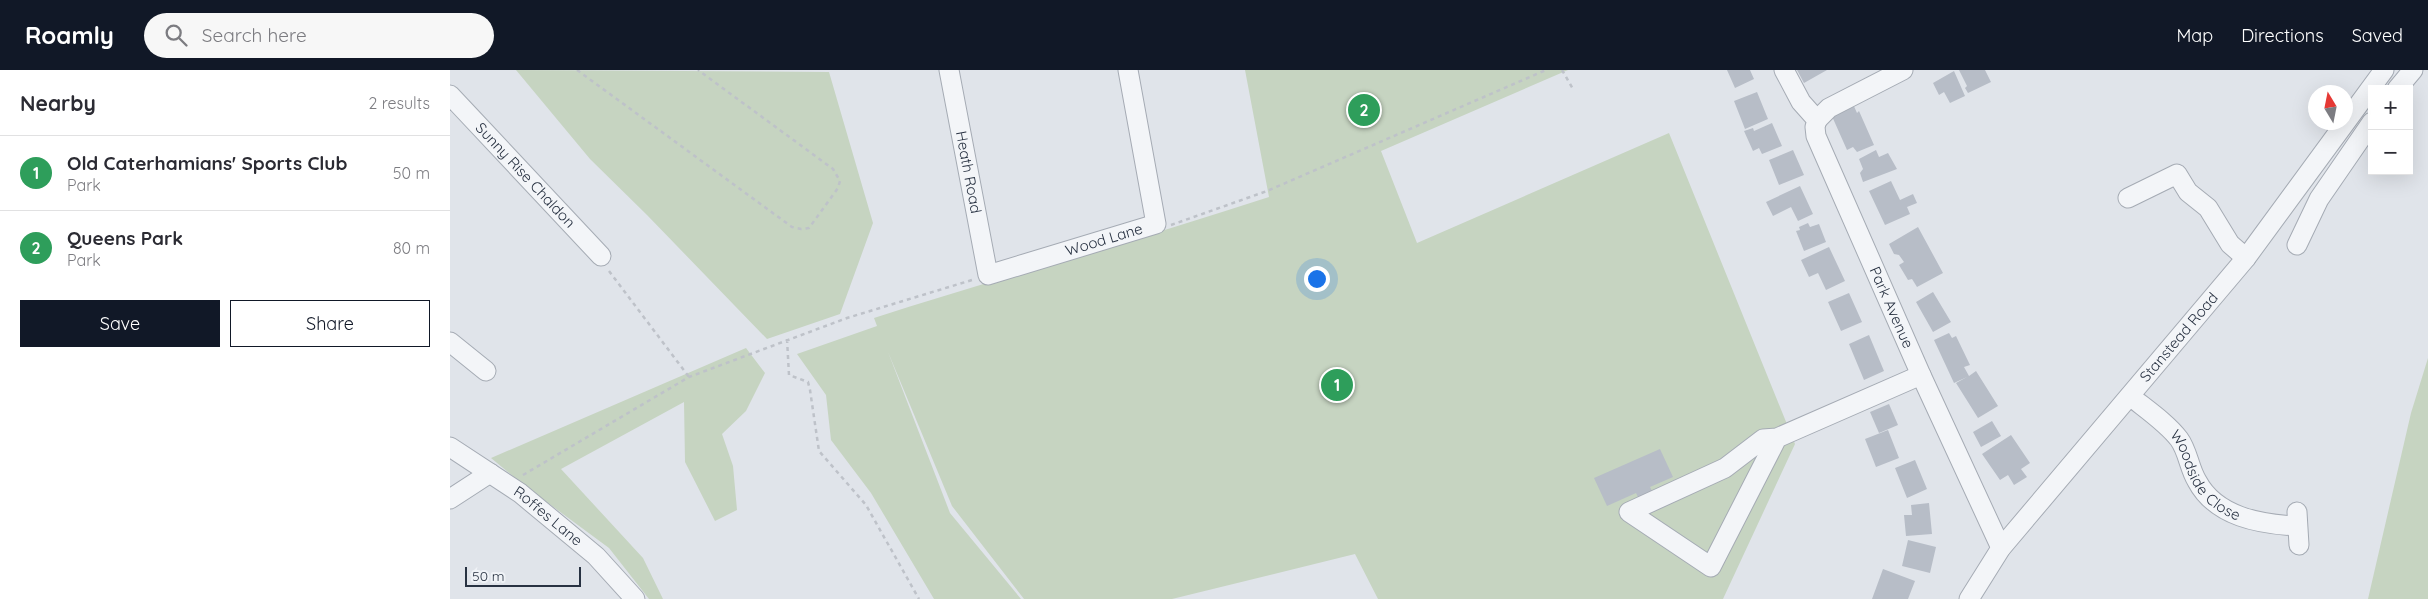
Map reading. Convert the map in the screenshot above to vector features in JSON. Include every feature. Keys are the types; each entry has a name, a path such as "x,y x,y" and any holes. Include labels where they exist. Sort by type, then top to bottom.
{"street":[{"name":"Heath Road","path":"949,70 988,275"},
{"name":"Wood Lane","path":"988,275 1156,224 1128,70"},
{"path":"1784,70 1801,102 1817,120 1829,108 1903,70"},
{"name":"Stanstead Road","path":"2375,85 2384,70"},
{"path":"2400,85 2413,70"},
{"name":"Sunny Rise Chaldon","path":"450,95 601,256"},
{"name":"Stanstead Road","path":"1969,599 2001,548 2246,258 2368,95"},
{"name":"Park Avenue","path":"1817,120 1815,127 1816,136 1921,375 2001,548"},
{"path":"2298,246 2320,199 2368,128"},
{"path":"2128,198 2177,174 2188,192 2208,208 2230,244 2246,258"},
{"path":"450,342 486,370"},
{"path":"1777,438 1710,567 1629,512 1725,468 1763,438 1777,438 1921,375"},
{"name":"Woodside Close","path":"2130,396 2178,437 2184,446 2197,482 2222,508 2256,522 2297,519 2298,544"},
{"name":"Roffes Lane","path":"450,447 507,485 596,556 635,599"},
{"path":"450,499 490,473"}],"path":[{"path":"577,70 792,227 809,228 838,188 840,181 833,169 698,70"},
{"path":"1156,224 1165,228 1268,191 1546,70"},
{"path":"1562,70 1573,89"},
{"path":"601,256 689,377"},
{"path":"507,485 689,377 847,318 988,275"},
{"path":"787,339 789,375 808,382 819,451 866,505 920,599"}],"green space":[{"path":"516,70 829,72 873,223 840,314 767,339 590,159"},
{"path":"1245,70 1568,70 1381,151 1417,243 1669,133 1795,444 1723,599 1378,599 1355,554 1172,599 1024,599 952,506 888,352 950,513 1021,599 934,599 871,493 831,440 826,395 797,354 877,326 874,318 1269,197"},
{"path":"746,348 765,373 746,411 722,434 733,466 737,510 715,521 685,462 684,402 561,469 643,558 663,599 649,599 609,548 525,486 491,458"},
{"path":"2428,358 2428,599 2368,599 2411,413"}],"building":[{"path":"1727,70 1750,70 1754,79 1735,88"},
{"path":"1797,70 1827,70 1804,83"},
{"path":"1959,70 1985,70 1991,82 1968,93 1965,88 1967,86"},
{"path":"1954,71 1965,96 1950,103 1944,92 1939,95 1933,83"},
{"path":"1757,92 1768,119 1745,129 1734,101"},
{"path":"1853,104 1857,113 1859,111 1874,145 1857,152 1853,147 1847,150 1831,114"},
{"path":"1772,123 1782,146 1762,154 1759,148 1753,151 1744,131 1753,128 1754,131"},
{"path":"1793,150 1804,175 1779,185 1769,160"},
{"path":"1876,150 1879,157 1888,153 1897,169 1863,182 1860,173 1863,169 1859,159"},
{"path":"1891,181 1900,200 1913,194 1917,203 1907,207 1910,214 1885,225 1869,191"},
{"path":"1800,186 1813,214 1798,221 1791,207 1773,216 1766,202"},
{"path":"1808,223 1810,227 1819,224 1826,242 1804,251 1796,231 1800,230 1799,227"},
{"path":"1918,227 1943,273 1917,287 1912,279 1908,280 1899,265 1904,262 1899,255 1894,254 1889,244"},
{"path":"1829,247 1845,281 1826,290 1818,273 1809,277 1801,260"},
{"path":"1933,292 1951,322 1933,332 1916,302"},
{"path":"1849,293 1862,322 1841,331 1828,302"},
{"path":"1949,333 1952,338 1956,336 1970,365 1964,367 1969,376 1976,371 1998,406 1978,418 1956,383 1967,377 1954,383 1934,340"},
{"path":"1869,335 1884,371 1864,380 1849,344"},
{"path":"1889,404 1898,425 1879,433 1870,412"},
{"path":"1992,421 2001,436 1981,447 1973,432"},
{"path":"1888,430 1899,458 1876,467 1865,439"},
{"path":"2011,435 2030,463 2021,469 2027,477 2014,485 2008,475 2000,480 1982,454"},
{"path":"1660,449 1673,477 1650,487 1653,493 1639,499 1636,493 1607,506 1594,478"},
{"path":"1915,460 1927,489 1907,498 1895,468"},
{"path":"1929,503 1932,534 1906,536 1904,515 1912,515 1911,505"},
{"path":"1908,540 1936,547 1930,573 1902,566"},
{"path":"1883,569 1915,581 1908,599 1872,599"}],"place":[{"name":"Queens Park","path":"1364,110"},
{"name":"Old Caterhamians' Sports Club","path":"1337,385"}]}
